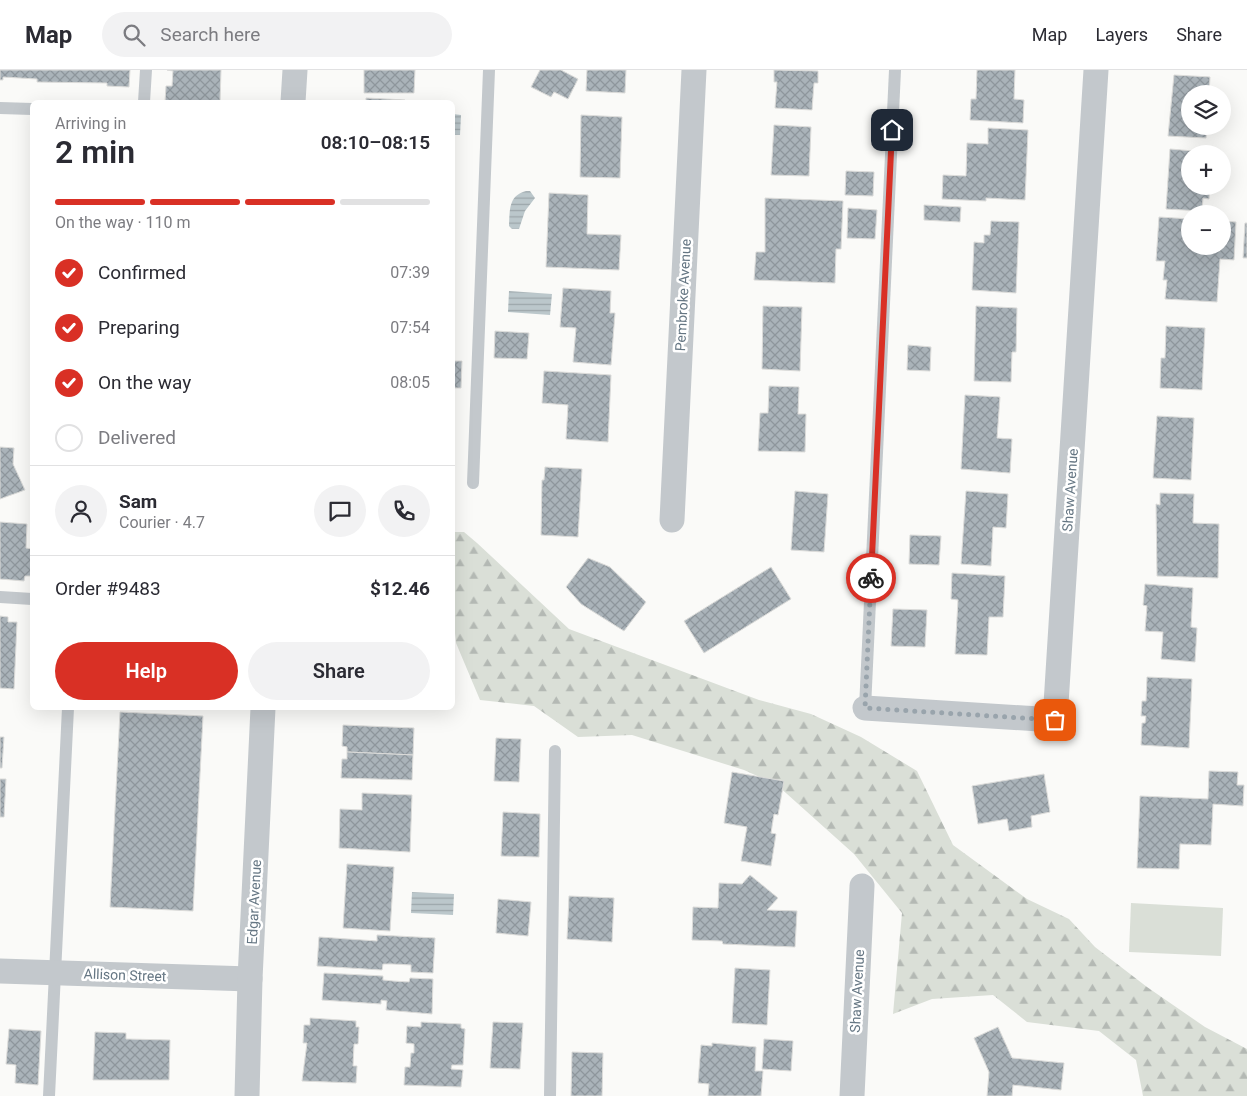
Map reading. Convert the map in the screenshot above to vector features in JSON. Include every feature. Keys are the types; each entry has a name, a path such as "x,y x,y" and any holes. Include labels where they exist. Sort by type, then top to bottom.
{"street":[{"path":"293,100 295,70"},
{"name":"Pembroke Avenue","path":"672,520 694,70"},
{"name":"Shaw Avenue","path":"865,708 1055,720 1096,70"},
{"name":"Edgar Avenue","path":"247,1096 250,979 263,710"},
{"name":"Shaw Avenue","path":"852,1096 862,886"},
{"name":"Allison Street","path":"0,971 250,979"}],"lane":[{"path":"144,100 146,70"},
{"path":"473,483 489,70"},
{"path":"865,708 895,70"},
{"path":"0,108 30,109"},
{"path":"0,597 30,599"},
{"path":"49,1096 68,710"},
{"path":"550,1096 556,751"}],"green space":[{"path":"455,532 464,532 569,629 759,700 811,714 861,737 917,771 953,845 1027,899 1069,919 1095,947 1147,987 1205,1027 1247,1049 1247,1096 1143,1096 1136,1060 1099,1031 1027,1022 993,995 932,999 893,1014 902,913 854,854 777,785 744,770 632,735 578,737 534,706 480,700 456,643"},
{"path":"1131,903 1223,908 1221,956 1129,952"}],"shaded area":[{"path":"455,114 461,115 460,135 455,135"},
{"path":"530,191 535,198 525,211 519,229 512,229 509,226 511,204 516,196"},
{"path":"509,291 552,294 550,315 508,312"},
{"path":"412,892 454,894 453,915 411,913"}],"building":[{"path":"0,70 130,70 129,87 107,86 107,83 37,82 37,79 3,77 3,80 0,80"},
{"path":"167,70 221,70 220,100 165,100 166,86 172,86 173,71"},
{"path":"364,70 415,70 414,93 364,93"},
{"path":"540,70 561,70 578,79 568,99 554,92 551,97 531,87"},
{"path":"587,70 626,70 625,93 586,91"},
{"path":"774,70 818,71 818,83 814,83 812,110 775,108 777,82 774,82"},
{"path":"977,70 1015,70 1014,99 1024,100 1023,123 970,120 971,99 976,99"},
{"path":"1174,75 1210,77 1210,85 1181,85 1181,135 1206,135 1206,138 1168,136"},
{"path":"366,98 405,100 366,100"},
{"path":"581,115 622,117 620,178 580,177"},
{"path":"774,125 811,127 809,176 771,175"},
{"path":"988,128 1028,130 1025,200 986,198 986,201 942,199 943,175 966,176 967,143 988,144"},
{"path":"1170,149 1181,150 1181,195 1209,195 1209,199 1203,198 1202,205 1181,205 1181,210 1166,209"},
{"path":"846,171 874,172 873,196 845,195"},
{"path":"549,193 588,195 587,234 621,235 619,270 546,267"},
{"path":"765,198 843,201 841,249 836,249 835,283 754,280 756,252 765,252"},
{"path":"924,205 961,207 960,222 924,220"},
{"path":"848,208 877,210 875,239 847,238"},
{"path":"1159,217 1181,218 1181,255 1231,255 1231,222 1236,222 1234,260 1220,259 1217,302 1165,299 1167,280 1163,280 1165,261 1156,261"},
{"path":"991,221 1019,222 1016,293 972,290 974,242 984,243 984,235 990,235"},
{"path":"1245,223 1247,223 1247,258 1243,258"},
{"path":"563,288 611,291 610,313 615,313 611,365 573,362 576,328 560,327"},
{"path":"763,306 802,307 800,371 762,369"},
{"path":"976,306 1017,308 1016,352 1012,352 1011,382 974,381"},
{"path":"1166,326 1205,328 1202,390 1160,388 1161,358 1165,358"},
{"path":"495,331 529,333 527,359 494,358"},
{"path":"908,345 931,347 930,371 907,370"},
{"path":"455,361 462,361 461,388 455,388"},
{"path":"544,371 611,375 608,442 566,439 568,405 542,403"},
{"path":"769,386 799,387 798,414 806,414 805,452 758,451 760,413 768,413"},
{"path":"965,395 1000,397 997,438 1012,439 1010,473 961,469"},
{"path":"1157,416 1194,418 1191,480 1153,478"},
{"path":"0,447 14,448 13,464 25,490 0,499"},
{"path":"545,467 582,469 578,537 541,535 542,480 544,480"},
{"path":"795,491 828,494 824,552 791,550"},
{"path":"966,491 1008,494 1006,528 993,527 991,566 961,564"},
{"path":"1160,493 1194,494 1193,523 1219,524 1218,578 1157,576 1156,504 1160,505"},
{"path":"0,522 27,524 26,548 30,549 30,576 25,576 24,581 0,579"},
{"path":"910,535 941,536 939,565 909,564"},
{"path":"588,558 610,567 646,602 624,631 581,604 566,587"},
{"path":"771,567 791,599 704,653 684,621"},
{"path":"952,573 1005,576 1003,617 989,617 987,655 955,654 958,600 951,599"},
{"path":"1145,584 1193,588 1191,627 1197,628 1195,662 1161,659 1163,632 1145,631 1147,606 1143,605"},
{"path":"893,609 927,610 925,647 891,646"},
{"path":"0,616 8,617 8,622 17,622 14,689 0,688"},
{"path":"1147,677 1192,679 1189,748 1141,745 1142,723 1145,723 1146,716 1141,716 1142,701 1146,701"},
{"path":"120,712 203,716 193,911 110,907"},
{"path":"343,725 414,728 413,755 347,752 347,747 342,746"},
{"path":"0,737 4,737 2,768 0,768"},
{"path":"496,738 521,739 519,782 494,781"},
{"path":"347,752 413,755 412,780 341,778 342,759 347,759"},
{"path":"1209,771 1238,772 1237,785 1244,785 1243,806 1213,804 1211,845 1180,844 1179,869 1137,868 1140,796 1208,799"},
{"path":"732,772 784,781 778,815 774,814 771,833 776,834 771,866 741,861 747,827 724,823"},
{"path":"1044,774 1050,812 1031,816 1032,827 1009,831 1007,819 978,824 972,786"},
{"path":"0,779 6,779 4,817 0,817"},
{"path":"362,793 412,795 410,852 339,848 340,809 362,810"},
{"path":"503,812 540,814 539,857 501,856"},
{"path":"347,864 394,867 390,931 343,928"},
{"path":"750,875 778,898 767,910 797,911 795,947 723,944 722,941 692,940 693,907 718,908 719,883 742,884"},
{"path":"569,896 614,898 612,942 567,939"},
{"path":"498,899 531,902 528,936 496,933"},
{"path":"377,935 435,938 433,973 411,972 411,965 383,964 382,970 317,966 319,937 377,941"},
{"path":"735,968 770,970 767,1025 732,1023"},
{"path":"324,973 383,976 383,980 409,982 410,978 433,979 432,1014 386,1010 387,1001 381,1000 381,1004 322,1000"},
{"path":"310,1018 356,1021 356,1027 359,1027 358,1044 354,1044 353,1066 357,1066 356,1083 302,1081 307,1043 303,1043 304,1025 310,1025"},
{"path":"421,1022 461,1024 461,1028 465,1029 463,1065 452,1065 451,1069 463,1070 461,1087 404,1085 405,1067 410,1067 411,1053 414,1053 414,1044 406,1043 407,1026 421,1027"},
{"path":"493,1022 523,1023 520,1069 490,1068"},
{"path":"998,1027 1012,1058 1064,1063 1061,1090 1013,1085 1012,1096 987,1096 989,1072 974,1038"},
{"path":"9,1029 41,1031 38,1085 15,1083 16,1065 6,1064"},
{"path":"95,1032 126,1033 126,1039 170,1040 169,1080 93,1080"},
{"path":"764,1039 793,1041 791,1071 762,1069"},
{"path":"712,1043 756,1047 755,1071 763,1071 761,1096 708,1096 709,1084 698,1083 701,1045 712,1046"},
{"path":"572,1052 603,1053 602,1096 571,1096"}],"way so far":[{"path":"871,578 865,708 1055,720"}],"route":[{"path":"871,578 892,130"}]}
